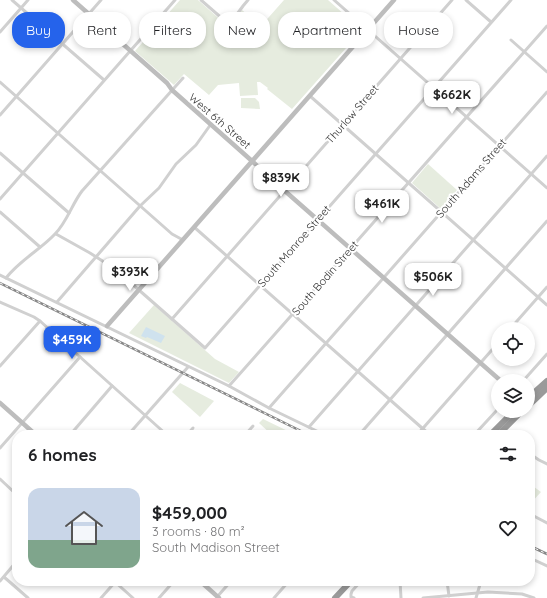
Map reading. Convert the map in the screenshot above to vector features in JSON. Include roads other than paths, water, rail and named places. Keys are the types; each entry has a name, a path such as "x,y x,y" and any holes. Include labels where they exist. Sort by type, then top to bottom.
{"highway":[{"path":"535,392 547,381"},
{"path":"535,399 547,388"},
{"path":"495,430 507,418"},
{"path":"503,430 515,418"},
{"path":"330,598 341,586"},
{"path":"335,598 346,586"}],"street":[{"path":"12,0 26,12"},
{"path":"0,32 28,0"},
{"name":"West 6th Street","path":"73,0 87,12"},
{"path":"91,12 101,0"},
{"path":"0,199 175,0"},
{"path":"201,0 224,21 229,22 248,0"},
{"path":"334,0 348,12"},
{"path":"376,21 394,0"},
{"name":"Thurlow Street","path":"172,318 452,0"},
{"path":"466,0 491,22"},
{"name":"South Monroe Street","path":"172,318 205,348 511,0"},
{"name":"South Bodin Street","path":"229,386 547,26"},
{"path":"65,41 73,32"},
{"path":"376,37 547,188"},
{"path":"511,40 547,72"},
{"path":"65,47 104,80"},
{"path":"0,115 59,48"},
{"name":"West 6th Street","path":"128,48 167,83 172,90 493,374"},
{"path":"107,326 352,48"},
{"path":"6,278 21,262 56,234 69,213 74,201 82,191 183,78"},
{"path":"0,82 172,234 183,240"},
{"name":"South Adams Street","path":"269,408 547,92"},
{"path":"310,96 547,305"},
{"path":"57,302 140,206 159,188 176,164 196,145 211,124"},
{"path":"0,153 69,213"},
{"path":"309,427 547,156"},
{"path":"0,212 40,247"},
{"path":"363,430 547,221"},
{"path":"194,227 423,429 491,351"},
{"path":"56,234 115,269 172,318"},
{"path":"0,275 229,386 269,408 315,430"},
{"path":"516,322 547,288"},
{"path":"0,302 40,321 162,430"},
{"path":"0,366 40,321"},
{"path":"529,374 547,354"},
{"path":"16,430 80,357"},
{"path":"132,430 188,367"},
{"path":"74,430 112,386"},
{"path":"0,403 30,430"},
{"path":"479,430 491,417"},
{"path":"249,430 253,426"},
{"path":"0,448 12,434"},
{"path":"535,457 547,464"},
{"path":"0,479 12,490"},
{"path":"535,517 547,523"},
{"path":"535,560 547,566"},
{"path":"0,581 12,568"},
{"path":"4,577 12,584"},
{"path":"14,586 28,598"},
{"path":"101,598 111,586"},
{"path":"120,586 133,598"},
{"path":"159,598 170,586"},
{"path":"205,586 218,598 227,586"},
{"path":"274,598 285,586"},
{"path":"354,598 351,597 351,593 357,586"},
{"path":"400,586 401,598"},
{"path":"448,586 449,596"},
{"path":"476,598 480,586"},
{"path":"424,598 488,592 520,594 534,598"}],"water":[{"path":"146,327 165,336 161,343 141,336"}],"railway":[{"path":"0,283 299,430"},
{"path":"535,548 547,554"}]}
